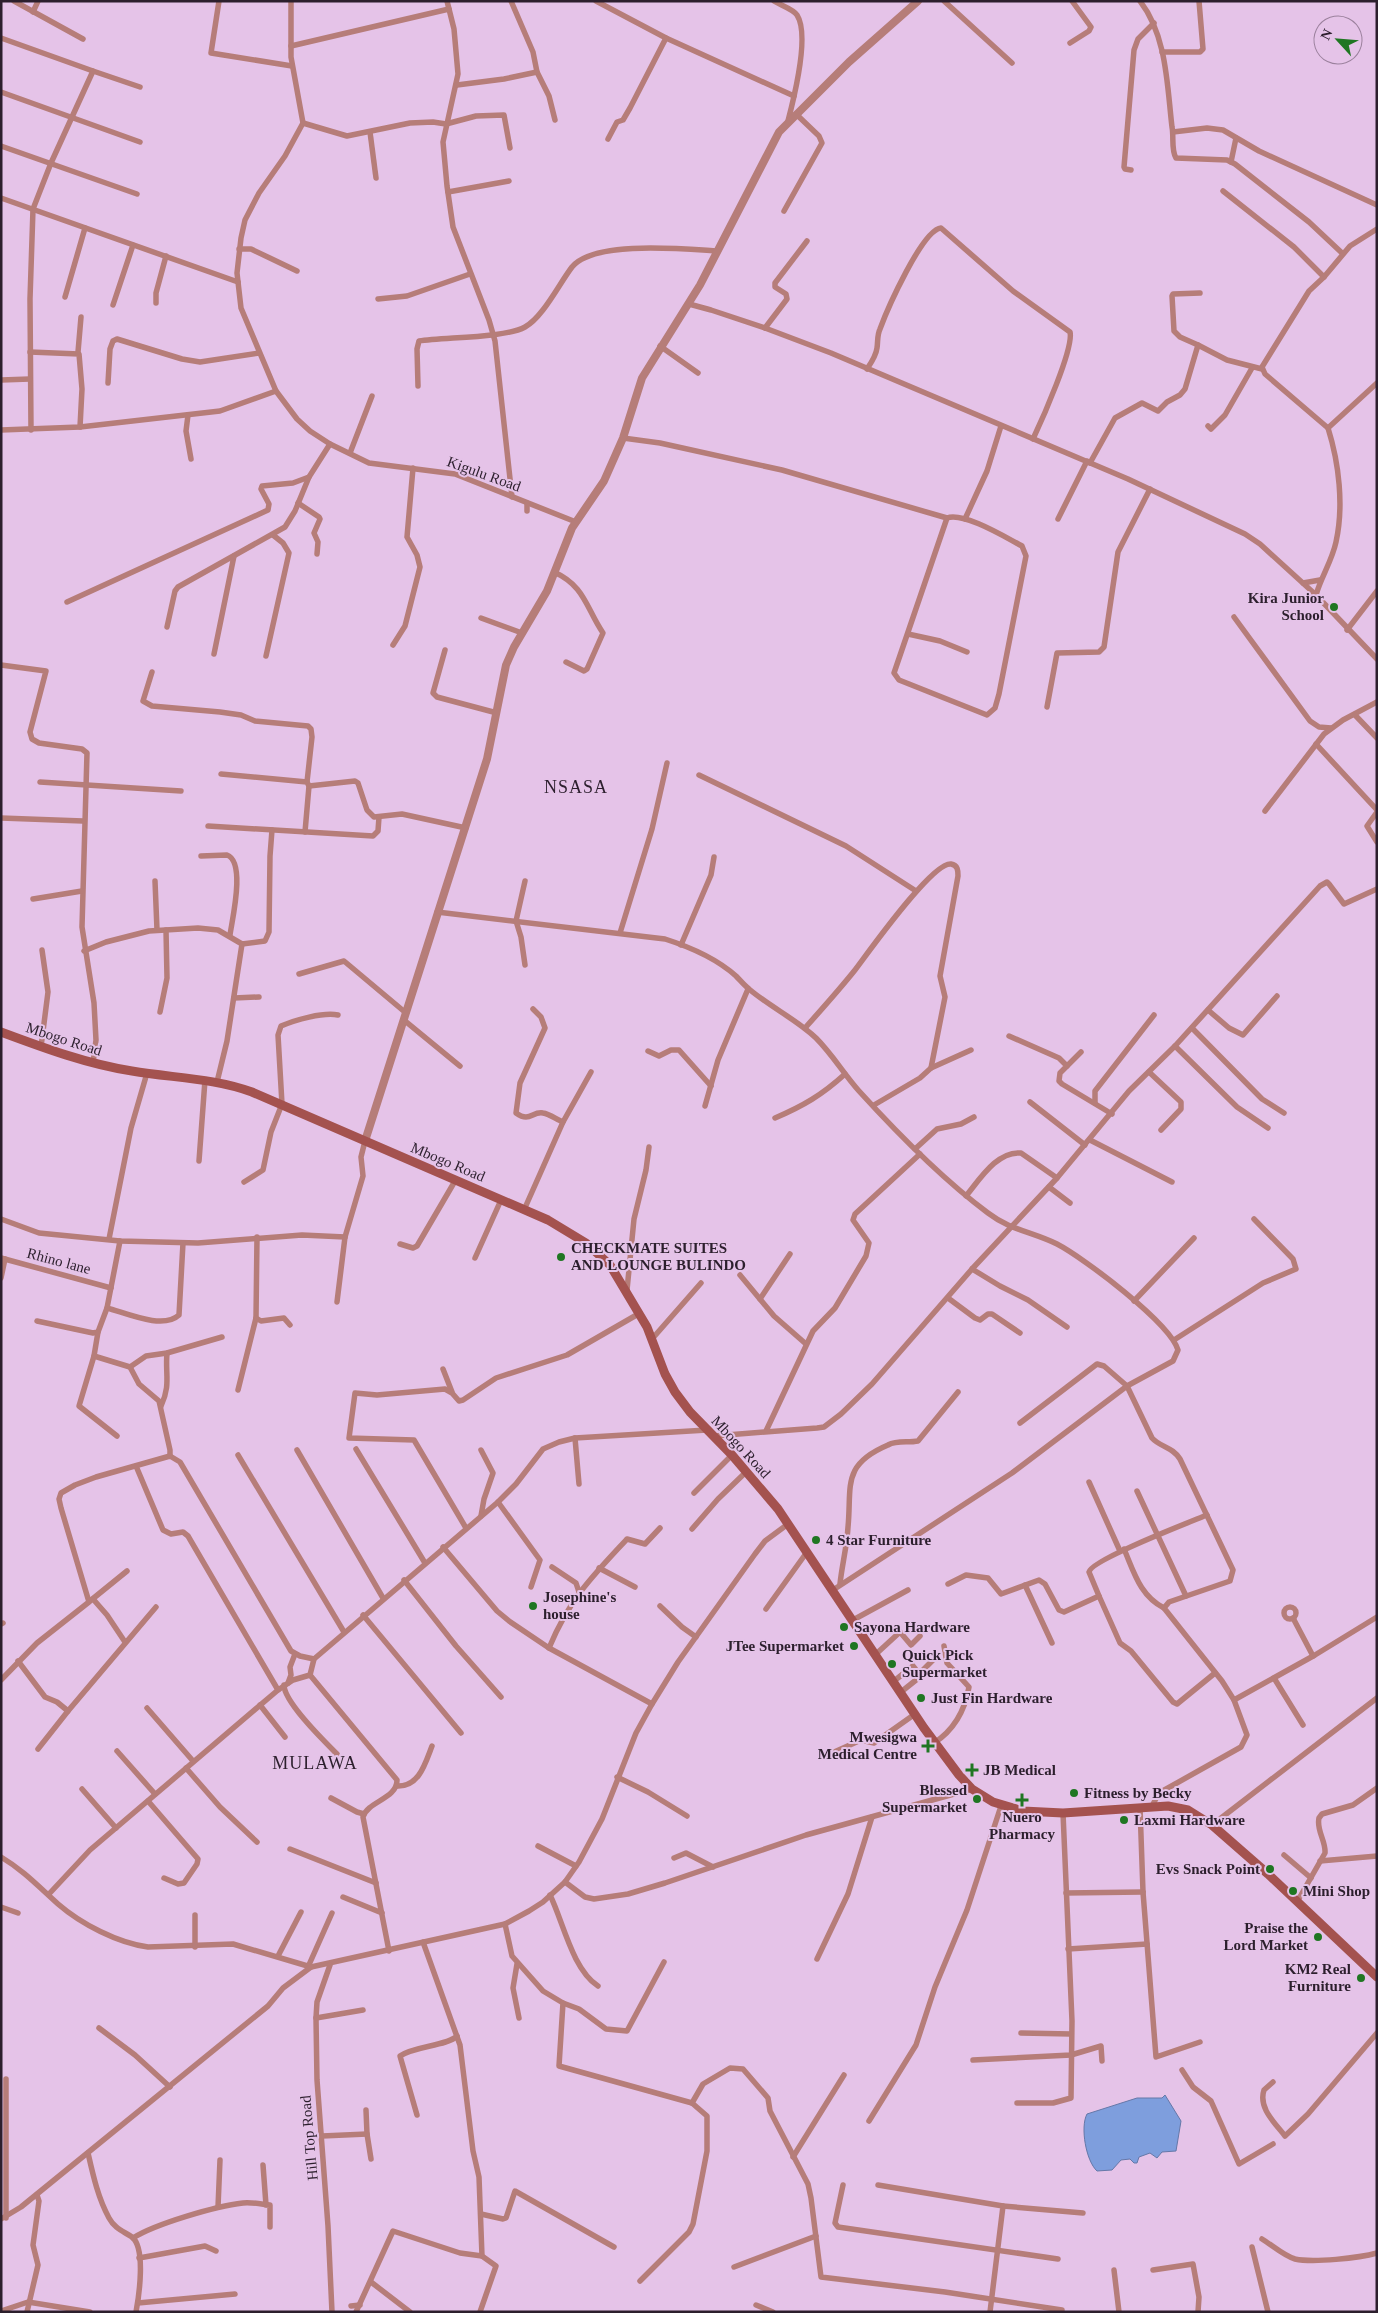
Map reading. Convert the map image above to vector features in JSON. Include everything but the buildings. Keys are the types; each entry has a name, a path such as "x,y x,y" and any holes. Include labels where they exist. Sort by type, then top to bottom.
{"main road":[{"name":"Mbogo Road","path":"1,1032 93,1064 205,1080 245,1089 548,1220 586,1242 610,1264 627,1290 640,1313 665,1374 675,1392 710,1433 732,1455 836,1587 853,1620 915,1714 934,1742 972,1788 1001,1806 1023,1811 1063,1814 1152,1806 1168,1806 1188,1810 1212,1825 1377,1977"}],"street":[{"path":"14,1 84,39"},
{"path":"33,12 38,1"},
{"path":"219,1 211,53 292,66"},
{"path":"291,1 292,66 303,124 250,208 245,220 240,249 238,282 241,308 276,391 297,419 310,431 330,444 350,453 372,396"},
{"path":"447,1 454,29 458,58 457,85 443,142 448,192 453,227 489,320 497,351 512,497"},
{"path":"511,1 533,52 537,72 549,96 555,120"},
{"path":"596,1 666,38 794,96"},
{"path":"774,1 796,13 802,36 794,96 788,121"},
{"path":"337,1302 346,1237 363,1176 361,1157 365,1141 487,759 506,665 522,633 543,600 568,537 604,481 623,438 638,389 660,346 689,304 775,138 788,121 918,1"},
{"path":"944,1 1012,63"},
{"path":"1070,43 1089,31 1091,27 1072,1"},
{"path":"1140,1 1154,23 1162,52 1176,158 1231,162 1309,222 1342,253"},
{"path":"1162,52 1200,52 1203,49 1199,1"},
{"path":"291,46 448,9"},
{"path":"1131,170 1124,167 1134,50 1138,39 1154,23"},
{"path":"1,38 140,87"},
{"path":"608,139 617,122 623,120 630,108 666,38"},
{"path":"31,430 30,352 33,210 51,163 93,71"},
{"path":"457,85 504,79 537,72"},
{"path":"1,92 140,142"},
{"path":"784,211 822,143 820,136 796,114"},
{"path":"303,124 347,136 410,123 433,122 446,124 476,116 504,115 510,148"},
{"path":"1173,132 1220,129 1259,151 1377,205"},
{"path":"370,132 376,178"},
{"path":"1231,162 1236,138"},
{"path":"1,146 137,194"},
{"path":"448,192 509,181"},
{"path":"1223,191 1294,247 1324,277"},
{"path":"1,198 238,282"},
{"path":"65,297 85,228"},
{"path":"867,369 876,354 879,330 909,264 930,235 936,229 941,228 1013,291 1070,332 1071,338 1065,358 1034,438"},
{"path":"1262,369 1302,300 1324,277 1342,253 1377,229"},
{"path":"765,328 787,299 786,294 775,287 775,283 807,241"},
{"path":"113,305 133,245"},
{"path":"418,386 417,350 419,341 493,334 517,330 530,324 574,266 594,254 620,249 645,248 717,251"},
{"path":"240,249 251,249 297,271"},
{"path":"156,303 157,287 166,256"},
{"path":"378,298 407,296 470,274"},
{"path":"1200,292 1173,294 1174,331 1180,337 1227,360 1252,368 1262,369 1328,428 1336,460 1340,511 1336,542 1328,567 1320,580 1316,596"},
{"path":"689,304 765,328 1034,438 1150,489 1253,539 1303,583 1377,659"},
{"path":"80,427 82,389 78,352 81,317"},
{"path":"108,382 110,349 113,341 117,339 192,361 212,361 259,353"},
{"path":"1058,519 1088,462 1115,418 1142,403 1158,411 1166,402 1180,395 1185,388 1198,345"},
{"path":"660,346 698,373"},
{"path":"30,352 78,352"},
{"path":"1208,426 1211,429 1225,415 1252,368"},
{"path":"1,380 30,379"},
{"path":"1328,428 1377,382"},
{"path":"1,430 80,427 220,411 276,391"},
{"path":"188,415 186,431 192,459"},
{"path":"965,519 987,471 1001,426"},
{"path":"623,438 660,443 782,470 947,518 954,516 965,519 1022,546 1026,556 999,694 995,708 985,715 895,677 894,673 947,518"},
{"path":"167,627 175,591 178,586 285,527 309,477 330,444"},
{"name":"Kigulu Road","path":"350,453 379,466 413,468 455,474 576,522"},
{"path":"393,645 405,626 420,568 407,537 413,468"},
{"path":"67,602 268,510 269,504 261,489 264,485 293,483 309,477"},
{"path":"1047,707 1057,654 1099,652 1103,649 1118,552 1150,489"},
{"path":"298,503 320,517 314,533 318,542 316,554"},
{"path":"527,503 527,511"},
{"path":"266,656 289,553 283,543 272,535"},
{"path":"214,654 234,556"},
{"path":"554,572 566,577 580,590 603,634 587,669 584,671 566,662"},
{"path":"1303,583 1320,580"},
{"path":"1347,630 1377,591"},
{"path":"1234,617 1310,721 1319,727 1331,728"},
{"path":"481,618 522,633"},
{"path":"908,634 940,641 967,652"},
{"path":"445,650 433,693 437,697 497,713"},
{"path":"1,665 42,669 46,672 30,736 39,743 86,751 82,927 84,951 94,1003 96,1040 93,1064"},
{"path":"152,672 143,698 146,704 156,707 241,715 255,721 308,726 311,729 312,737 304,832"},
{"path":"1265,811 1316,744 1331,728 1377,702"},
{"path":"1355,714 1377,738"},
{"path":"1316,744 1377,811 1367,826 1377,842"},
{"path":"620,933 652,829 667,763"},
{"path":"221,774 308,784 355,781 358,783 369,815 379,817 402,814 466,828"},
{"path":"699,775 846,846 916,891"},
{"path":"40,782 180,791"},
{"path":"208,826 373,836 378,831 379,817"},
{"path":"1,818 84,821"},
{"path":"84,951 137,933 157,930 208,928 230,935 242,944 265,941 268,937 272,830"},
{"path":"201,856 228,855 236,863 237,886 230,935"},
{"path":"681,945 711,875 714,857"},
{"path":"805,1028 916,891 949,864 957,868 958,876 940,976 945,997 931,1068"},
{"path":"155,881 157,930"},
{"path":"525,881 516,921 521,937 525,965"},
{"path":"310,1675 314,1658 498,1502 516,1484 543,1449 575,1438 805,1430 824,1427 831,1422 872,1384 972,1269 1057,1178 1130,1092 1192,1028 1323,883 1329,884 1344,904 1377,889"},
{"path":"33,899 82,891"},
{"path":"437,912 665,939 712,960 736,976 748,989 805,1028 914,1149 966,1196 1012,1228 1025,1231 1058,1245 1113,1281 1174,1340 1178,1350 1173,1361 1127,1386 1012,1473 836,1587"},
{"path":"160,1012 167,978 166,930"},
{"path":"217,1082 227,1040 242,944"},
{"path":"41,1047 48,992 42,950"},
{"path":"299,974 344,961 460,1066"},
{"path":"704,1106 728,1036 748,989"},
{"path":"1208,1010 1229,1028 1243,1035 1277,996"},
{"path":"234,998 259,998"},
{"path":"533,1009 541,1017 545,1028 520,1083 516,1112 522,1117 527,1118 545,1113 562,1122"},
{"path":"244,1182 263,1170 271,1132 282,1104 278,1036 281,1026 325,1015 338,1016"},
{"path":"1094,1103 1095,1091 1154,1015"},
{"path":"1192,1028 1262,1098 1284,1113"},
{"path":"1009,1036 1059,1058 1067,1066"},
{"path":"1175,1046 1237,1107 1268,1128"},
{"path":"648,1052 659,1056 671,1050 679,1050 711,1086"},
{"path":"874,1105 920,1078 931,1068 971,1050"},
{"path":"1081,1052 1060,1073 1059,1082 1112,1114"},
{"path":"524,1210 562,1122 591,1072"},
{"path":"1150,1072 1182,1102 1181,1109 1161,1130"},
{"path":"109,1239 131,1128 147,1073"},
{"path":"775,1118 804,1106 825,1093 845,1074"},
{"path":"199,1161 205,1080"},
{"path":"1030,1102 1086,1145"},
{"path":"914,1149 938,1129 961,1124 974,1117"},
{"path":"1090,1140 1172,1182"},
{"path":"627,1290 634,1219 646,1170 649,1147"},
{"path":"966,1196 1002,1156 1014,1152 1021,1153 1057,1178"},
{"path":"766,1432 806,1344 818,1324 835,1308 866,1256 869,1242 855,1225 853,1220 855,1214 920,1154"},
{"path":"400,1244 412,1248 417,1246 455,1180"},
{"path":"1049,1187 1070,1202"},
{"path":"475,1258 501,1200"},
{"path":"1,1218 39,1233 120,1241 183,1243 302,1235 346,1237"},
{"path":"1174,1340 1263,1283 1296,1269 1293,1259 1254,1218"},
{"path":"238,1390 256,1318 257,1237"},
{"path":"1134,1301 1194,1238"},
{"path":"118,1436 79,1406 94,1356 98,1332 107,1308 120,1241"},
{"path":"107,1308 160,1323 179,1316 183,1243"},
{"path":"760,1299 790,1254"},
{"path":"1,1278 3,1258"},
{"name":"Rhino lane","path":"3,1258 111,1288"},
{"path":"972,1269 1028,1300 1067,1327"},
{"path":"740,1275 784,1325 806,1344"},
{"path":"652,1339 701,1283"},
{"path":"948,1298 975,1318 980,1320 990,1313 1020,1333"},
{"path":"442,1369 452,1393 459,1401 463,1400 496,1378 567,1355 640,1313"},
{"path":"256,1318 261,1321 284,1318 290,1325"},
{"path":"37,1321 93,1333 98,1332"},
{"path":"130,1367 146,1356 167,1354 222,1337"},
{"path":"161,1406 166,1396 167,1354"},
{"path":"94,1356 130,1367 139,1384 159,1401 170,1456"},
{"path":"1020,1423 1097,1364 1104,1366 1127,1386 1152,1438 1177,1454 1233,1570 1233,1578 1230,1581 1169,1602 1164,1608"},
{"path":"452,1393 445,1389 377,1395 355,1393 349,1435 352,1439 387,1438 414,1440 466,1528"},
{"path":"836,1587 848,1531 848,1489 853,1471 869,1456 889,1444 918,1441 958,1392"},
{"path":"575,1438 579,1484"},
{"path":"356,1449 425,1562"},
{"path":"297,1450 383,1598"},
{"path":"481,1450 493,1473 481,1516"},
{"path":"238,1455 344,1632"},
{"path":"694,1493 732,1455"},
{"path":"125,1642 91,1600 61,1508 60,1495 75,1485 117,1470 170,1456 180,1462 291,1651 295,1654 314,1658"},
{"path":"136,1466 163,1530 171,1534 183,1532 188,1536 278,1690"},
{"path":"692,1529 718,1499 746,1472"},
{"path":"1089,1482 1143,1592 1156,1604 1164,1608 1215,1673 1234,1700 1248,1735 1241,1747 1159,1793 1152,1806"},
{"path":"1137,1491 1156,1536 1186,1596"},
{"path":"498,1502 540,1560 531,1587"},
{"path":"1207,1515 1122,1550 1088,1570 1120,1643 1131,1651 1173,1702 1177,1704 1215,1673"},
{"path":"1,1857 28,1874 70,1913 99,1929 138,1945 195,1946 233,1944 278,1956 309,1967 330,1964 505,1924 529,1911 565,1882 576,1866 602,1818 636,1733 652,1704 696,1637 755,1554 765,1541 788,1524"},
{"path":"549,1648 562,1618 579,1592 599,1568 627,1539 645,1544 660,1528"},
{"path":"443,1547 497,1611 531,1637 652,1704"},
{"path":"766,1609 807,1552"},
{"path":"552,1567 576,1583 579,1592"},
{"path":"599,1568 635,1587"},
{"path":"1,1680 37,1643 127,1571"},
{"path":"948,1584 966,1575 988,1578 1001,1594 1041,1581 1045,1584 1059,1610 1062,1612 1099,1596"},
{"path":"404,1580 456,1646 501,1697"},
{"path":"1025,1585 1052,1643"},
{"path":"853,1620 908,1590"},
{"path":"660,1606 682,1627 696,1637"},
{"path":"38,1749 156,1607"},
{"path":"363,1616 461,1733"},
{"path":"1234,1700 1313,1656 1377,1617"},
{"path":"1293,1618 1313,1656"},
{"path":"876,1654 900,1632 911,1645 920,1636"},
{"path":"934,1742 942,1738 964,1709 969,1687 947,1663 944,1646"},
{"path":"295,1654 290,1666 291,1675 286,1684 286,1694 309,1726 337,1754"},
{"path":"919,1674 935,1658"},
{"path":"18,1661 43,1696 68,1711"},
{"path":"894,1681 913,1666 922,1676 901,1692"},
{"path":"49,1894 90,1850 193,1761 286,1684 310,1675"},
{"path":"310,1675 397,1780 397,1786"},
{"path":"1274,1678 1303,1725"},
{"path":"1212,1825 1377,1698"},
{"path":"260,1705 285,1737"},
{"path":"147,1708 193,1761"},
{"path":"832,1753 861,1740 874,1743 915,1714"},
{"path":"389,1951 363,1822 364,1814 397,1786 406,1787 412,1784 424,1766 432,1746"},
{"path":"117,1751 155,1794"},
{"path":"186,1768 228,1816 256,1842"},
{"path":"617,1777 648,1792 687,1816"},
{"path":"565,1882 585,1896 603,1899 656,1886 806,1835 972,1788"},
{"path":"1297,1902 1325,1850 1318,1824 1320,1816 1353,1805 1377,1788"},
{"path":"82,1789 116,1828"},
{"path":"331,1798 364,1814"},
{"path":"148,1801 198,1859 197,1864 184,1882 178,1884 164,1878"},
{"path":"869,2121 916,2045 935,1987 968,1910 1001,1806"},
{"path":"1140,1807 1143,1892 1156,2057 1200,2042"},
{"path":"1017,2103 1053,2103 1071,2098 1071,2034 1063,1814"},
{"path":"817,1959 848,1894 872,1817"},
{"path":"538,1846 576,1866"},
{"path":"290,1849 376,1884"},
{"path":"674,1858 683,1854 690,1854 713,1867"},
{"path":"1284,1855 1311,1878"},
{"path":"1320,1861 1377,1856"},
{"path":"1066,1893 1143,1892"},
{"path":"550,1895 571,1947 590,1980 598,1986"},
{"path":"343,1896 382,1913"},
{"path":"1,1907 18,1913"},
{"path":"278,1956 301,1912"},
{"path":"4,2218 37,2195 268,2006 283,1988 309,1967 332,1913"},
{"path":"195,1915 195,1946"},
{"path":"505,1924 509,1950 517,1964 543,1991 563,2003 578,2009 606,2029 625,2032 638,2012 664,1962"},
{"path":"423,1942 457,2036 462,2057 473,2150 479,2178 482,2256"},
{"path":"1068,1949 1147,1944"},
{"name":"Hill Top Road","path":"330,1964 317,2002 316,2018 317,2080 332,2312"},
{"path":"517,1964 513,1988 519,2018"},
{"path":"563,2003 558,2066 692,2102 707,2116 707,2151 693,2224 689,2232 640,2281"},
{"path":"316,2018 363,2010"},
{"path":"99,2028 135,2055 170,2087"},
{"path":"1021,2032 1071,2034"},
{"path":"1273,2082 1264,2090 1263,2102 1265,2108 1285,2136 1308,2114 1377,2033"},
{"path":"417,2115 400,2056 435,2043 454,2040 457,2036"},
{"path":"973,2060 1071,2055 1101,2046 1102,2061"},
{"path":"692,2102 703,2084 730,2068 743,2069 768,2098 770,2111 808,2184 816,2236 819,2274 822,2278 945,2292 1062,2310"},
{"path":"1182,2070 1193,2087 1211,2101 1239,2164 1274,2144"},
{"path":"792,2156 844,2075"},
{"path":"4,2218 6,2079"},
{"path":"366,2110 366,2134 372,2159"},
{"path":"322,2136 366,2134"},
{"path":"88,2153 95,2181 110,2220 116,2228 133,2238 140,2258 141,2280 136,2312"},
{"path":"218,2207 220,2160"},
{"path":"263,2165 266,2205"},
{"path":"843,2185 835,2223 838,2227 1058,2258"},
{"path":"878,2185 1003,2206 1083,2213"},
{"path":"481,2214 506,2218 514,2191 614,2247"},
{"path":"27,2312 38,2265 33,2246 39,2201 37,2195"},
{"path":"133,2238 176,2220 218,2207 244,2203 270,2205 270,2227"},
{"path":"990,2312 996,2250 1003,2206"},
{"path":"356,2312 372,2282 393,2231 460,2252 482,2256 495,2264 496,2268 480,2312"},
{"path":"734,2267 816,2236"},
{"path":"1262,2239 1294,2259 1315,2260 1365,2256 1377,2253"},
{"path":"140,2258 205,2246 216,2251"},
{"path":"1252,2247 1268,2312"},
{"path":"1153,2270 1192,2264 1199,2297 1198,2312"},
{"path":"1114,2270 1119,2312"},
{"path":"372,2282 410,2312"},
{"path":"138,2303 235,2294"},
{"path":"1,2311 28,2302 90,2312"},
{"path":"351,2306 360,2305"},
{"path":"756,2305 773,2312"}],"water":[{"path":"1165,2095 1181,2121 1176,2151 1162,2152 1157,2158 1150,2153 1139,2157 1137,2163 1130,2159 1121,2160 1112,2170 1097,2171 1090,2160 1085,2144 1084,2127 1087,2114 1137,2098 1162,2098"}],"place":[{"name":"Kira Junior School","path":"1334,607"},
{"name":"CHECKMATE SUITES AND LOUNGE BULINDO","path":"561,1257"},
{"name":"4 Star Furniture","path":"816,1540"},
{"name":"Josephine's house","path":"533,1606"},
{"name":"Sayona Hardware","path":"844,1627"},
{"name":"JTee Supermarket","path":"854,1646"},
{"name":"Quick Pick Supermarket","path":"892,1664"},
{"name":"Just Fin Hardware","path":"921,1698"},
{"name":"Mwesigwa Medical Centre","path":"928,1746"},
{"name":"JB Medical","path":"972,1770"},
{"name":"Fitness by Becky","path":"1074,1793"},
{"name":"Blessed Supermarket","path":"977,1799"},
{"name":"Nuero Pharmacy","path":"1022,1800"},
{"name":"Laxmi Hardware","path":"1124,1820"},
{"name":"Evs Snack Point","path":"1270,1869"},
{"name":"Mini Shop","path":"1293,1891"},
{"name":"Praise the Lord Market","path":"1318,1937"},
{"name":"KM2 Real Furniture","path":"1361,1978"}],"district":[{"name":"NSASA","path":"576,787"},
{"name":"MULAWA","path":"315,1763"}]}
